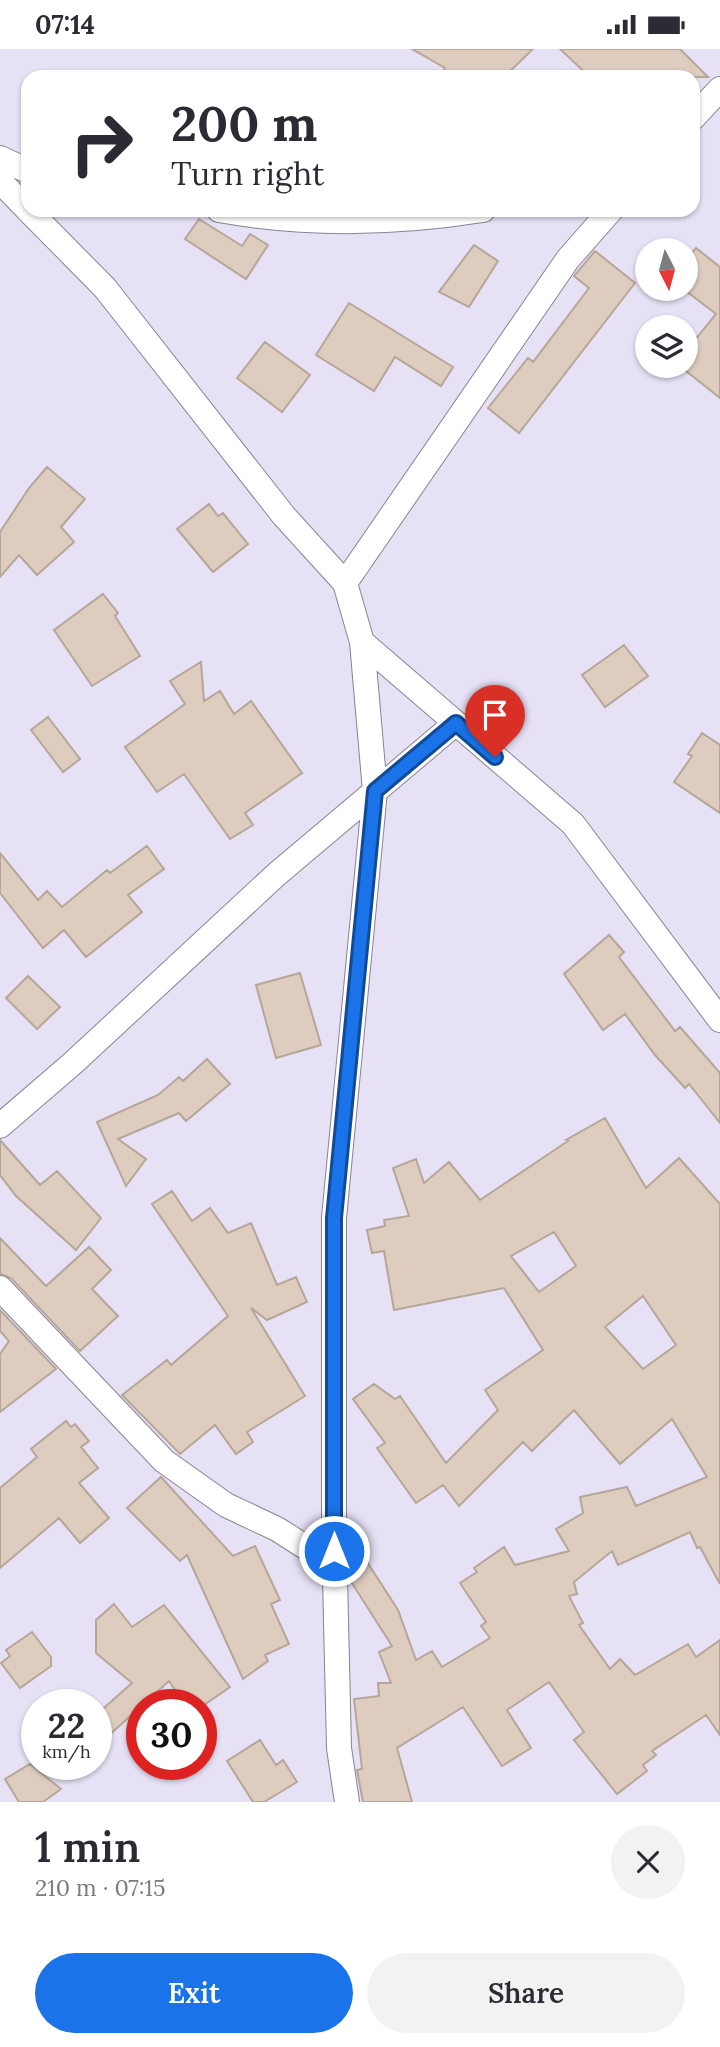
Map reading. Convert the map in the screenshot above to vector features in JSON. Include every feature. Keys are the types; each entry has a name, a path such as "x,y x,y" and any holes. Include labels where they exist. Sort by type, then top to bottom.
{"street":[{"path":"700,110 720,89"},
{"path":"0,158 21,168"},
{"path":"0,181 21,203"},
{"path":"35,217 105,288 284,516 345,583 362,642 375,791 334,1218 334,1566 339,1748 347,1802"},
{"path":"256,217 326,222 419,220 438,217"},
{"path":"345,583 568,259 605,217"},
{"path":"362,642 573,824 720,1020"},
{"path":"0,1126 277,874 456,723"},
{"path":"0,1287 164,1461 226,1505 277,1529 334,1566"}],"building":[{"path":"412,49 533,49 511,70 444,70 445,68"},
{"path":"560,49 680,49 708,77 700,77 700,70 582,70"},
{"path":"199,219 242,246 250,234 268,245 246,279 185,239"},
{"path":"474,245 498,261 469,307 439,292"},
{"path":"698,250 720,267 720,398 695,378 698,378 698,336 716,314 698,300"},
{"path":"595,251 635,283 519,433 488,408 528,358 533,362 589,288 574,276"},
{"path":"349,303 453,367 441,386 395,357 374,391 316,355"},
{"path":"265,342 310,375 282,412 237,378"},
{"path":"47,467 85,499 61,527 74,542 37,575 19,555 0,577 0,532 29,488"},
{"path":"209,504 218,516 223,513 248,544 213,572 177,529"},
{"path":"103,594 118,613 115,616 140,656 92,686 54,630"},
{"path":"624,645 648,676 605,707 582,675"},
{"path":"201,662 204,701 220,691 234,714 251,701 302,773 245,813 253,825 230,839 184,774 157,792 125,747 185,704 170,681"},
{"path":"48,717 80,759 63,772 31,730"},
{"path":"702,733 720,745 720,813 674,782 692,756 688,754"},
{"path":"147,846 164,869 128,895 142,912 86,957 64,930 43,948 0,893 0,853 38,900 47,891 62,907 107,870 110,873"},
{"path":"609,935 624,952 619,957 675,1031 680,1027 720,1073 720,1123 689,1084 685,1088 655,1055 625,1014 603,1030 564,974"},
{"path":"300,973 321,1045 276,1058 256,985"},
{"path":"28,976 60,1007 37,1029 6,998"},
{"path":"207,1059 230,1084 186,1121 179,1113 118,1139 146,1159 126,1186 97,1122 158,1095 179,1077 183,1081"},
{"path":"605,1118 646,1188 679,1158 720,1204 720,1584 690,1532 618,1565 612,1551 574,1582 577,1594 569,1596 583,1623 579,1625 610,1669 620,1659 635,1675 688,1644 696,1657 720,1640 720,1735 706,1715 652,1751 656,1755 643,1765 647,1771 617,1794 574,1740 584,1732 549,1682 507,1710 531,1748 502,1766 463,1707 397,1748 412,1802 363,1802 357,1770 362,1769 354,1699 379,1696 378,1683 391,1683 379,1652 392,1646 350,1580 350,1573 367,1562 398,1610 416,1660 432,1651 442,1667 490,1638 481,1626 486,1622 460,1583 477,1572 474,1568 504,1547 515,1565 569,1551 556,1529 583,1513 580,1497 627,1487 636,1506 707,1477 672,1419 620,1464 574,1410 532,1451 523,1442 459,1506 443,1485 416,1503 377,1448 385,1443 353,1399 374,1384 395,1399 400,1396 446,1463 498,1410 485,1390 543,1350 504,1288 394,1310 384,1251 372,1253 367,1230 385,1226 384,1220 409,1216 393,1168 416,1159 424,1183 449,1162 480,1200 568,1141 566,1140","holes":["554,1232 576,1266 539,1292 511,1256","643,1296 676,1345 643,1369 605,1327"]},
{"path":"0,1140 40,1185 57,1171 101,1218 76,1250 16,1196 0,1175"},
{"path":"172,1191 192,1221 210,1208 228,1233 251,1223 277,1285 296,1277 307,1302 267,1320 251,1308 305,1396 247,1432 253,1442 236,1454 215,1425 180,1454 122,1395 167,1360 171,1365 228,1316 152,1204"},
{"path":"0,1238 46,1286 89,1247 111,1270 92,1289 118,1316 80,1351 11,1278 0,1274"},
{"path":"0,1310 56,1369 0,1412 0,1354 9,1341 0,1331"},
{"path":"66,1421 71,1427 75,1424 89,1441 81,1447 98,1468 79,1483 109,1518 80,1543 59,1518 0,1568 0,1488 37,1457 31,1449"},
{"path":"161,1477 233,1556 255,1546 280,1600 271,1604 289,1644 265,1655 268,1661 243,1679 187,1555 180,1561 127,1508"},
{"path":"114,1604 132,1627 164,1605 230,1687 217,1696 217,1689 174,1689 169,1681 160,1689 126,1689 126,1720 112,1733 112,1701 132,1683 96,1653 96,1620"},
{"path":"32,1632 51,1657 51,1666 20,1688 1,1663 10,1656 6,1650"},
{"path":"260,1740 276,1765 283,1760 297,1782 264,1802 253,1802 227,1761"},
{"path":"21,1769 21,1780 50,1780 61,1789 43,1802 19,1802 5,1779"}],"route":[{"path":"334,1551 334,1218 375,791 456,723 495,757"}]}
